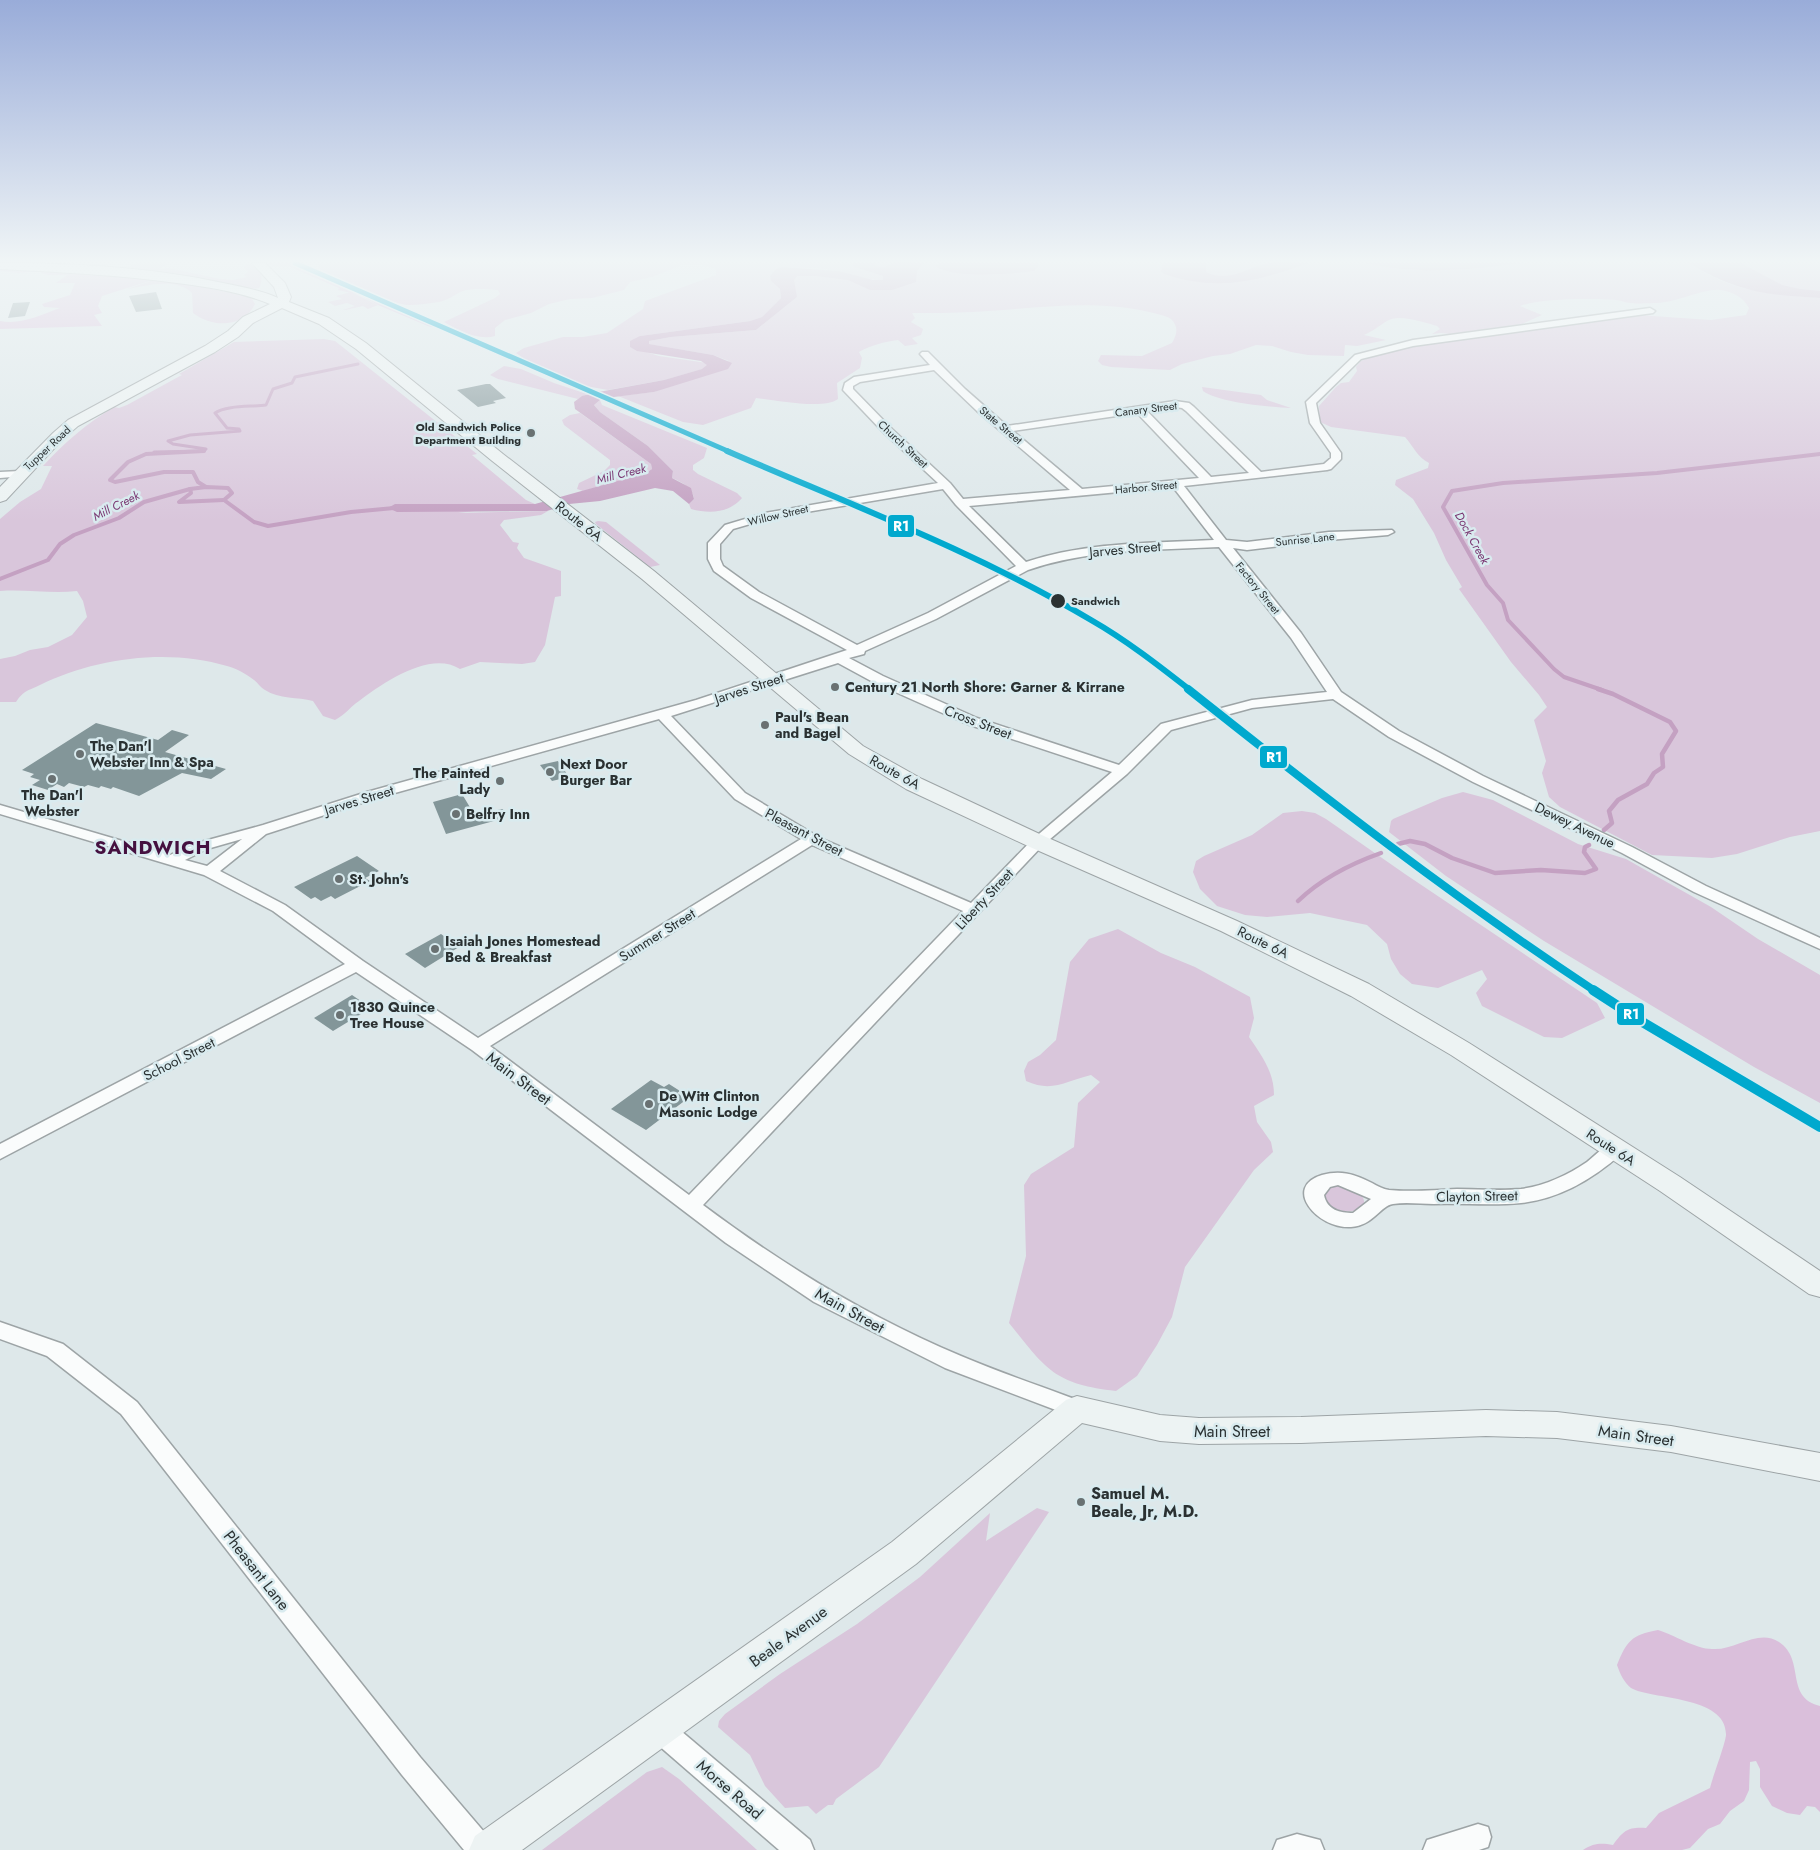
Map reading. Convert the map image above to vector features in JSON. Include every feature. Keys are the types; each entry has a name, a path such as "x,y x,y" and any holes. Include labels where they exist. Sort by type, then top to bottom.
{"main road":[{"name":"Tupper Road","path":"0,497 58,436 73,424 208,349"},
{"name":"Route 6A","path":"366,349 546,496 660,585 856,750 914,784 1038,842 1229,926 1360,990 1460,1049 1820,1286"},
{"name":"Main Street","path":"1077,1409 1160,1428 1199,1431 1301,1430 1461,1423 1557,1425 1671,1439 1820,1467"},
{"name":"Beale Avenue","path":"489,1850 904,1553 1077,1409"}],"street":[{"name":"Harbor Street","path":"960,503 1259,476 1322,468 1331,465 1336,459 1336,453 1314,422 1310,410 1311,402 1352,360 1383,349"},
{"name":"State Street","path":"924,354 935,367 1005,430 1044,460 1080,493"},
{"name":"Church Street","path":"935,367 868,376 850,382 848,387 857,400 946,485 960,503 1024,567"},
{"name":"Canary Street","path":"1005,430 1175,404 1187,406 1259,476"},
{"path":"1139,409 1208,481"},
{"path":"0,475 20,474"},
{"name":"Factory Street","path":"1176,484 1296,636 1336,695"},
{"name":"Willow Street","path":"859,651 755,596 718,568 714,559 714,543 729,527 769,515 946,485"},
{"name":"Sunrise Lane","path":"1222,543 1247,546 1329,536 1388,532"},
{"name":"Jarves Street","path":"172,860 202,846 267,829 372,795 662,714 774,680 859,651 932,616 1024,567 1068,555 1104,550 1222,543"},
{"name":"Cross Street","path":"838,658 878,679 972,721 1122,771"},
{"name":"Liberty Street","path":"690,1206 1038,842 1122,771 1166,727 1252,704 1336,695"},
{"name":"Dewey Avenue","path":"1336,695 1394,734 1464,772 1627,850 1700,889 1820,944"},
{"name":"Pleasant Street","path":"662,714 708,760 740,796 811,839 974,910"},
{"name":"Main Street","path":"0,809 210,872 279,908 357,965 478,1046 733,1238 822,1296 866,1320 953,1362 1077,1409"},
{"name":"Jarves Street","path":"210,872 236,850 267,829"},
{"name":"Summer Street","path":"478,1046 811,839"},
{"name":"School Street","path":"0,1152 357,965"},
{"name":"Clayton Street","path":"1387,1197 1520,1196 1537,1193 1555,1188 1581,1176 1614,1149"},
{"name":"Pheasant Lane","path":"0,1330 55,1350 129,1408 411,1766 482,1850"},
{"name":"Morse Road","path":"660,1729 800,1850"},
{"path":"1437,1850 1478,1838"},
{"path":"1287,1850 1297,1848 1310,1850"}],"shaded area":[{"path":"221,349 345,349 477,454 472,455 526,500 535,504 458,513 548,511 541,515 504,520 500,525 513,542 519,543 517,548 524,558 561,571 561,596 555,597 545,645 535,662 522,664 480,662 460,669 448,664 435,663 421,666 407,671 381,686 335,720 323,716 313,701 270,693 234,668 180,658 156,657 107,662 61,676 29,690 21,695 16,702 0,702 0,659 48,647 72,635 87,617 83,601 77,591 0,591 0,519 20,502 41,489 52,466 43,466 76,434 114,407 119,408 127,405 182,375 179,374"},
{"path":"522,349 638,349 659,356 707,363 708,365 703,369 664,380 608,390 580,385 532,364 516,353"},
{"path":"634,349 680,349 713,355 732,363 728,369 654,392 600,400 594,405 600,412 648,446 673,471 672,478 691,488 694,499 689,504 673,491 655,488 600,501 569,504 547,511 397,512 388,508 395,504 535,504 646,473 652,469 651,464 575,409 574,402 582,396 664,380 702,369 707,365 701,361"},
{"path":"680,349 864,349 859,352 862,358 860,368 837,383 838,399 822,404 756,398 751,408 703,425 683,422 618,396 654,392 729,361 713,355"},
{"path":"1157,349 1243,349 1182,364 1170,370 1111,367 1102,365 1098,361 1101,355 1142,356"},
{"path":"1283,349 1345,349 1344,356 1308,355"},
{"path":"1401,349 1820,349 1820,831 1790,837 1737,854 1712,858 1652,855 1560,807 1549,797 1542,773 1546,761 1534,720 1547,707 1511,662 1459,589 1462,587 1446,560 1434,533 1413,499 1395,485 1396,480 1428,468 1429,463 1419,455 1405,437 1331,427 1320,422 1319,406 1341,383 1349,382 1361,361 1381,353"},
{"path":"504,366 521,369 587,394 578,399 498,379 490,375"},
{"path":"1202,387 1261,395 1267,400 1291,408 1221,399 1203,391"},
{"path":"600,400 602,405 707,448 704,458 693,465 693,470 737,493 742,498 731,507 719,511 705,512 691,509 689,504 694,499 692,492 672,478 673,471 648,446 600,412 594,405"},
{"path":"580,413 651,464 652,469 646,473 583,491 577,489 579,483 604,471 610,465 610,460 564,425 562,420 570,415"},
{"path":"595,522 606,522 660,565 650,567 596,524"},
{"path":"1463,792 1493,800 1578,844 1626,859 1711,907 1758,939 1820,975 1820,1103 1754,1067 1544,941 1446,876 1389,832 1393,819 1442,798"},
{"path":"1302,811 1315,813 1326,819 1597,1003 1605,1018 1562,1038 1544,1037 1482,1006 1476,993 1487,979 1482,970 1438,988 1412,984 1400,974 1391,959 1387,944 1367,925 1310,913 1267,917 1245,915 1217,906 1200,889 1193,872 1196,861 1252,835 1283,813"},
{"path":"1118,929 1161,953 1195,967 1250,997 1254,1018 1249,1037 1270,1072 1274,1095 1254,1106 1257,1122 1271,1142 1273,1152 1254,1170 1185,1267 1172,1317 1157,1345 1137,1376 1116,1391 1078,1384 1053,1372 1033,1352 1009,1323 1026,1256 1024,1185 1031,1174 1074,1147 1078,1103 1100,1082 1091,1075 1059,1085 1044,1086 1026,1081 1024,1071 1028,1062 1040,1055 1056,1040 1070,962 1089,939"},
{"path":"1342,1185 1354,1189 1360,1194 1364,1199 1364,1204 1361,1208 1342,1211 1328,1204 1325,1195 1328,1190 1334,1186"},
{"path":"1037,1508 1049,1512 879,1767 836,1799 833,1805 828,1805 816,1814 808,1806 785,1808 765,1786 750,1755 718,1727 719,1721 725,1714 780,1674 857,1624 920,1577 990,1513 986,1541"},
{"path":"1658,1630 1692,1644 1712,1649 1721,1649 1763,1637 1779,1642 1787,1650 1792,1658 1798,1687 1802,1695 1820,1706 1820,1812 1815,1807 1807,1806 1800,1815 1787,1813 1772,1806 1760,1787 1760,1769 1756,1761 1750,1762 1749,1790 1744,1801 1730,1811 1720,1824 1708,1829 1690,1848 1682,1850 1583,1850 1598,1844 1613,1845 1627,1830 1646,1828 1659,1813 1710,1788 1726,1735 1723,1722 1714,1712 1702,1706 1631,1688 1626,1683 1617,1665 1631,1640 1642,1634"},
{"path":"662,1767 679,1779 757,1850 542,1850 647,1772"}],"building":[{"path":"490,384 506,398 493,401 496,403 478,407 457,390"},
{"name":"The Dan'l Webster Inn & Spa","path":"96,723 158,740 172,730 189,735 165,752 226,769 211,779 182,773 139,796 113,787 111,789 88,785 84,787 69,783 64,787 57,784 48,790 32,785 40,780 30,777 34,774 22,770"},
{"name":"Next Door Burger Bar","path":"558,761 569,777 552,781 540,765"},
{"name":"Belfry Inn","path":"462,794 474,814 503,809 505,818 446,834 433,802"},
{"name":"St. John's","path":"357,856 379,871 365,878 370,881 335,899 331,896 321,901 315,897 311,899 294,887"},
{"name":"Isaiah Jones Homestead Bed & Breakfast","path":"441,934 459,947 425,968 405,954"},
{"name":"1830 Quince Tree House","path":"352,995 371,1008 333,1031 314,1018"},
{"name":"De Witt Clinton Masonic Lodge","path":"651,1080 664,1087 669,1084 680,1091 677,1093 687,1099 646,1130 611,1109"}],"waterway":[{"path":"204,451 206,449 173,444 168,441 190,435 240,431 239,429 227,428 215,413 232,407 266,405 273,389 292,383 295,377 358,364"},
{"path":"154,452 204,451"},
{"path":"204,451 146,454 128,462 110,480 115,482 164,472 193,472 198,482 206,487"},
{"name":"Dock Creek","path":"1602,690 1564,677 1554,669 1508,620 1503,603 1487,585 1443,507 1452,491 1503,483 1657,473 1820,454"},
{"name":"Mill Creek","path":"190,489 206,487"},
{"name":"Mill Creek","path":"206,487 228,488 232,493 224,500"},
{"name":"Mill Creek","path":"0,579 48,560 60,544 74,535 119,518 144,502 190,489"},
{"path":"190,489 191,493 179,502 224,500"},
{"name":"Mill Creek","path":"224,500 254,522 268,526 351,512 394,508"},
{"name":"Dock Creek","path":"1598,689 1613,694 1670,722 1676,731 1662,754 1663,767 1654,773 1647,784 1618,800 1609,811 1612,823 1604,830"},
{"name":"Dock Creek","path":"1398,844 1410,841 1425,844 1452,858 1495,873 1541,870 1585,873 1596,869 1584,852 1585,847 1589,845"},
{"name":"Dock Creek","path":"1298,901 1317,885 1337,872 1381,853"}],"transit line":[{"name":"R1","path":"494,349 960,552 1026,584 1092,620 1157,664 1286,767 1516,939 1644,1023 1820,1127"}],"place":[{"name":"Old Sandwich Police Department Building","path":"531,433"},
{"name":"Sandwich","path":"1058,601"},
{"name":"Century 21 North Shore: Garner & Kirrane","path":"835,687"},
{"name":"Paul's Bean and Bagel","path":"765,725"},
{"name":"The Dan'l Webster Inn & Spa","path":"80,754"},
{"name":"Next Door Burger Bar","path":"550,772"},
{"name":"The Dan'l Webster","path":"52,779"},
{"name":"The Painted Lady","path":"500,781"},
{"name":"Belfry Inn","path":"456,814"},
{"name":"St. John's","path":"339,879"},
{"name":"Isaiah Jones Homestead Bed & Breakfast","path":"435,949"},
{"name":"1830 Quince Tree House","path":"340,1015"},
{"name":"De Witt Clinton Masonic Lodge","path":"649,1104"},
{"name":"Samuel M. Beale, Jr, M.D.","path":"1081,1502"}],"district":[{"name":"SANDWICH","path":"153,847"}]}
